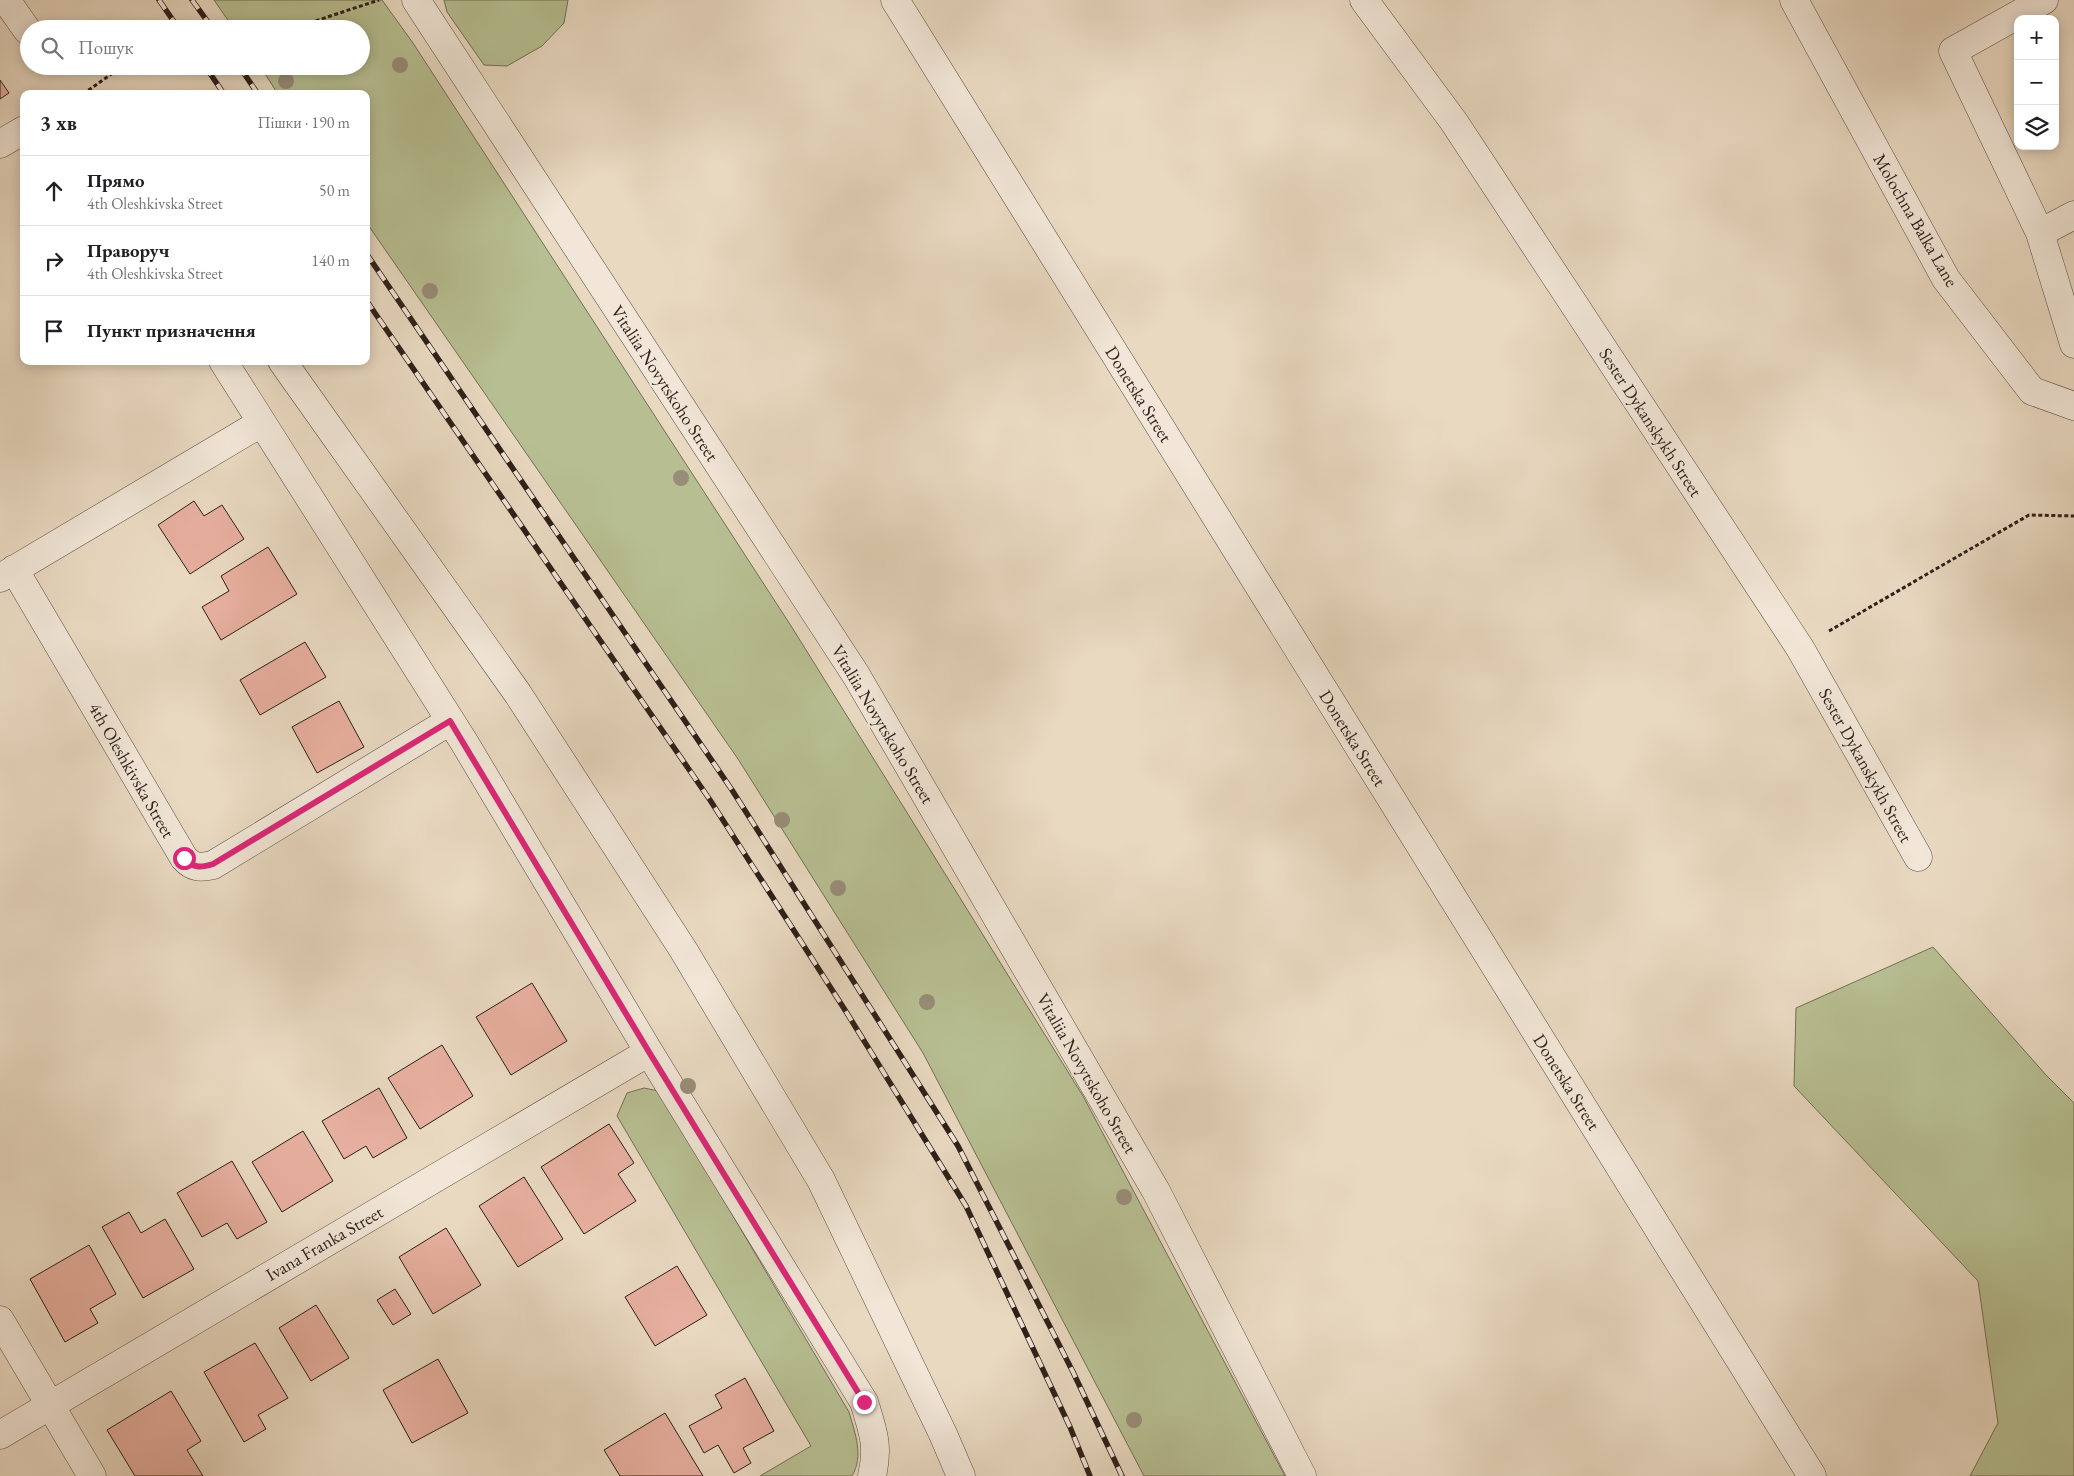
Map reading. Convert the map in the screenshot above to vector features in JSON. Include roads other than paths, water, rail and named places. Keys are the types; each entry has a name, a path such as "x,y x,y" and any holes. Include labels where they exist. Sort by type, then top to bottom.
{"street":[{"path":"6,0 20,20"},
{"name":"Vitaliia Novytskoho Street","path":"416,0 856,675 1156,1191 1302,1476"},
{"name":"Donetska Street","path":"894,0 1812,1476"},
{"name":"Sester Dykanskykh Street","path":"1364,0 1454,122 1800,648 1918,857"},
{"name":"Molochna Balka Lane","path":"1794,0 1946,279 2032,391 2074,406"},
{"path":"2044,0 1953,51 2040,233 2074,344"},
{"path":"0,144 20,132"},
{"path":"2040,233 2074,215"},
{"path":"225,365 450,721 649,1052 864,1402 873,1430 876,1457 872,1476"},
{"path":"285,365 518,694 684,951 821,1180 944,1434 961,1476"},
{"name":"4th Oleshkivska Street","path":"261,423 7,574 184,858 190,865 202,867 213,864 450,721"},
{"name":"Ivana Franka Street","path":"0,1435 649,1052"},
{"path":"0,1320 92,1476"}],"railway":[{"path":"159,0 173,20"},
{"path":"192,0 206,20"},
{"path":"211,75 221,90"},
{"path":"245,75 255,90"},
{"path":"370,259 732,790 958,1146 1073,1372 1122,1476"},
{"path":"370,306 710,800 845,1010 966,1206 1070,1427 1090,1476"}]}
